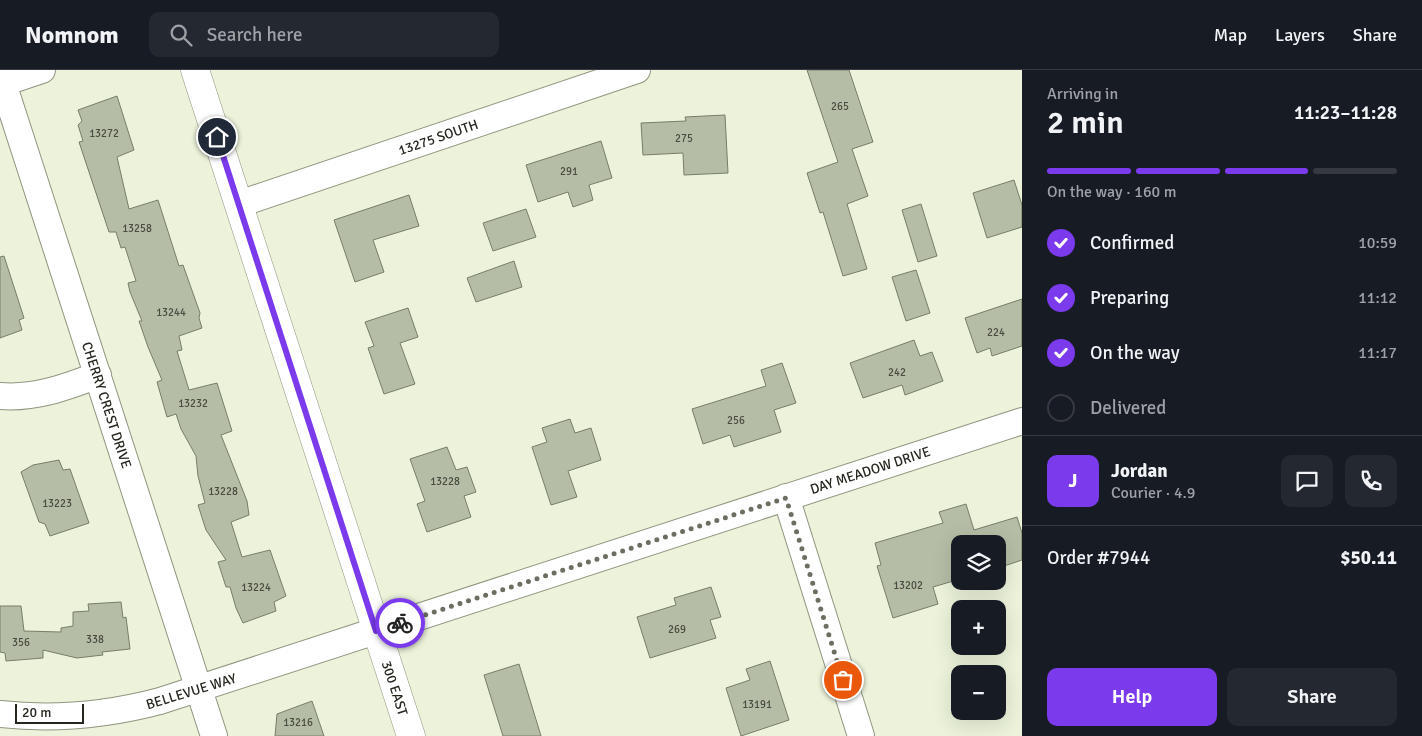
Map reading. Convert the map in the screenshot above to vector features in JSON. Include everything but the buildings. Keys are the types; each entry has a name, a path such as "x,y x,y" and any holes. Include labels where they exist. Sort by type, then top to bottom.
{"main road":[{"name":"300 EAST","path":"195,70 411,736"}],"street":[{"path":"1,78 42,70"},
{"name":"13275 SOUTH","path":"239,204 637,70"},
{"name":"CHERRY CREST DRIVE","path":"1,78 214,736"},
{"path":"0,396 29,396 98,376"},
{"name":"DAY MEADOW DRIVE","path":"376,631 1022,421"},
{"path":"786,498 861,736"},
{"name":"BELLEVUE WAY","path":"0,714 39,717 101,714 131,709 199,689 376,631"}],"way so far":[{"path":"400,623 786,498 843,680"}],"route":[{"path":"217,137 376,631 400,623"}]}
